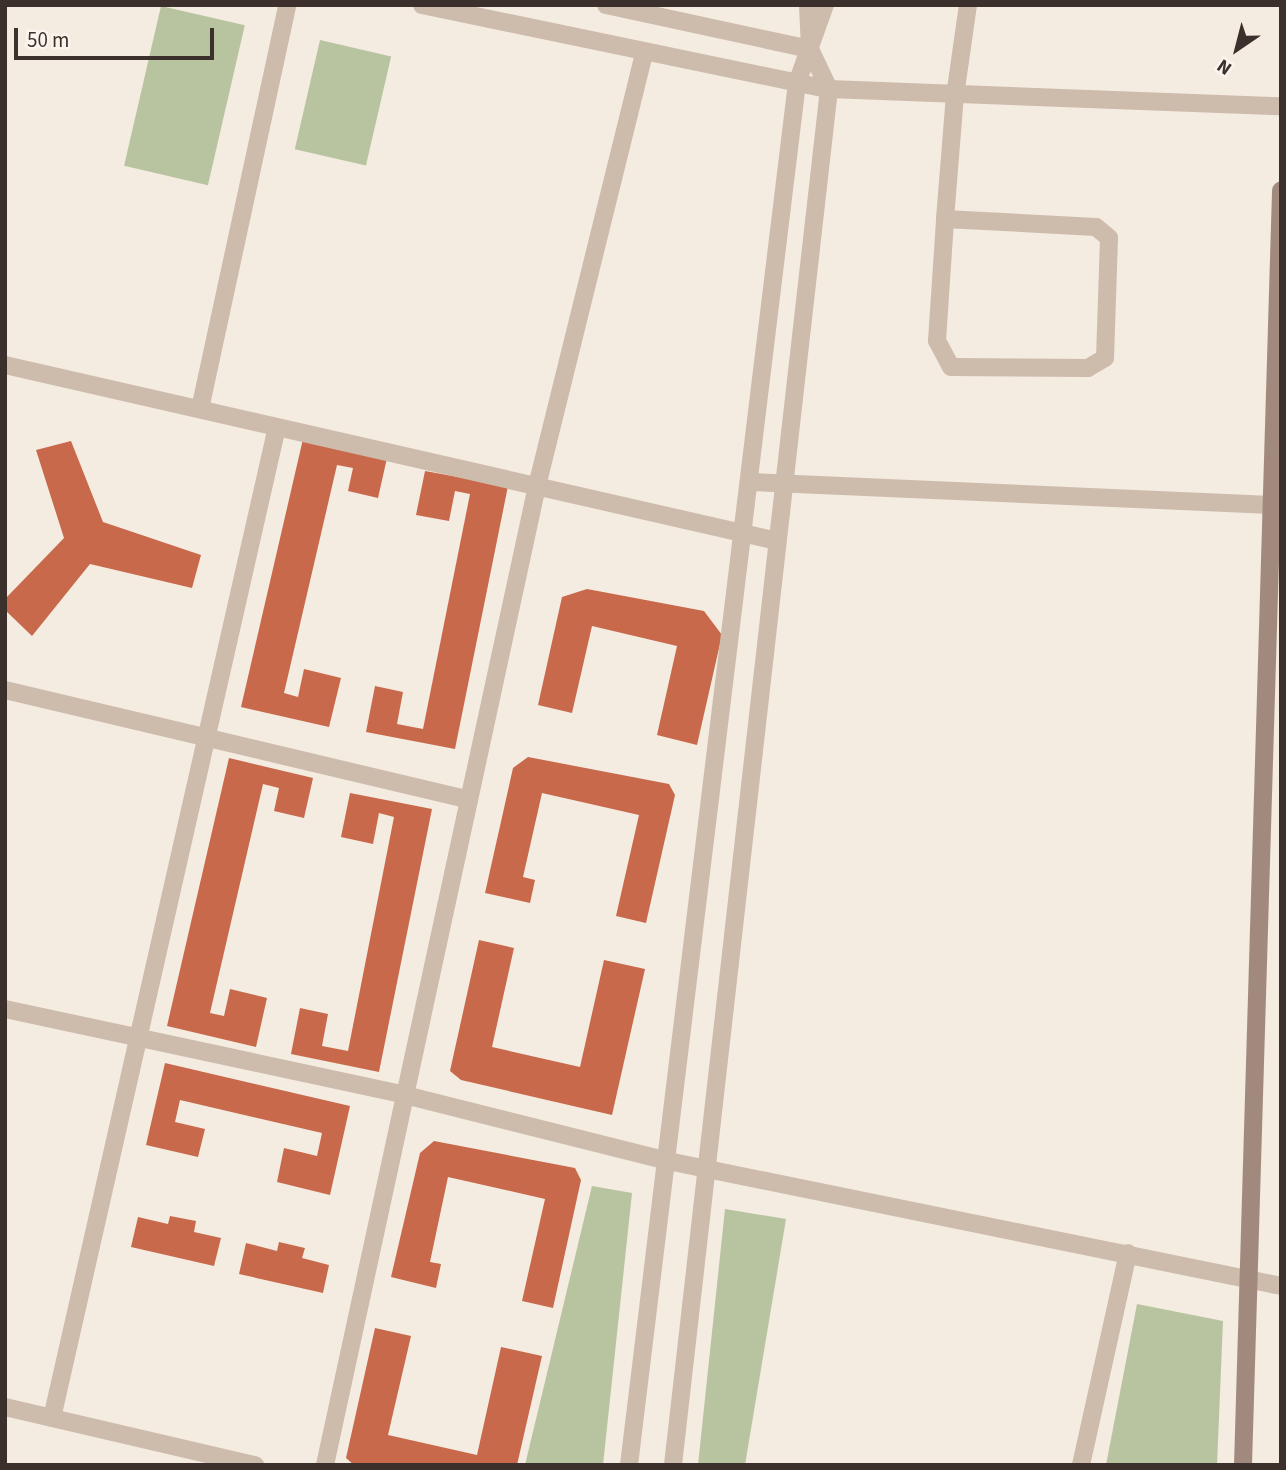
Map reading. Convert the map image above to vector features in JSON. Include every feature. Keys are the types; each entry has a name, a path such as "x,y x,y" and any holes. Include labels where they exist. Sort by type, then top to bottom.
{"main road":[{"path":"1243,1465 1281,191"}],"street":[{"path":"200,410 287,5"},
{"path":"422,5 644,53 829,89 955,96 1281,106"},
{"path":"606,5 810,49"},
{"path":"673,1465 702,1167 773,540 829,89 810,49 808,5"},
{"path":"629,1465 663,1160 746,534 797,83 825,5"},
{"path":"945,219 1097,227 1109,239 1105,358 1087,368 951,368 937,341 945,219 955,96 968,5"},
{"path":"325,1465 537,486 644,53"},
{"path":"5,365 773,540"},
{"path":"52,1418 141,1038 277,427"},
{"path":"751,482 780,486 1271,505"},
{"path":"5,690 469,800"},
{"path":"5,1009 405,1095 663,1160 1281,1286"},
{"path":"1081,1465 1128,1253"},
{"path":"5,1407 221,1461 255,1465"}],"green space":[{"path":"161,6 245,25 208,185 124,166"},
{"path":"320,40 391,56 366,166 295,149"},
{"path":"592,1186 632,1193 603,1465 525,1465"},
{"path":"725,1209 786,1219 745,1465 698,1465"},
{"path":"1137,1304 1223,1321 1217,1465 1106,1465"}],"building":[{"path":"303,439 387,458 378,498 348,491 353,468 337,465 284,693 298,697 304,669 341,678 329,727 241,707"},
{"path":"71,441 103,522 201,555 192,588 90,564 32,636 5,610 5,599 64,538 36,450"},
{"path":"425,471 508,486 455,749 366,732 375,686 403,692 397,724 423,729 470,494 455,491 449,521 416,515"},
{"path":"587,589 704,611 722,635 697,745 657,735 677,646 592,626 572,713 538,705 562,597"},
{"path":"528,757 669,784 675,795 646,923 616,916 639,815 542,793 523,877 535,880 530,903 485,893 513,768"},
{"path":"229,758 313,778 304,818 274,811 279,788 263,784 210,1013 224,1016 230,989 267,998 256,1047 167,1026"},
{"path":"350,793 432,809 379,1072 291,1054 300,1008 328,1014 322,1046 348,1051 394,817 379,813 373,844 341,837"},
{"path":"479,940 514,948 492,1047 580,1067 604,960 645,969 612,1115 461,1080 450,1071"},
{"path":"165,1063 350,1106 330,1195 277,1182 284,1148 317,1156 322,1133 180,1100 175,1122 205,1129 198,1157 146,1145"},
{"path":"434,1141 575,1168 581,1180 553,1308 522,1301 545,1199 448,1177 430,1262 441,1264 436,1288 391,1277 420,1153"},
{"path":"170,1216 196,1221 194,1232 221,1238 214,1266 131,1247 138,1217 168,1224"},
{"path":"279,1242 305,1248 302,1258 329,1265 323,1293 239,1274 246,1243 277,1251"},
{"path":"375,1328 411,1336 388,1435 477,1455 501,1347 542,1356 517,1465 354,1465 346,1458"}]}
